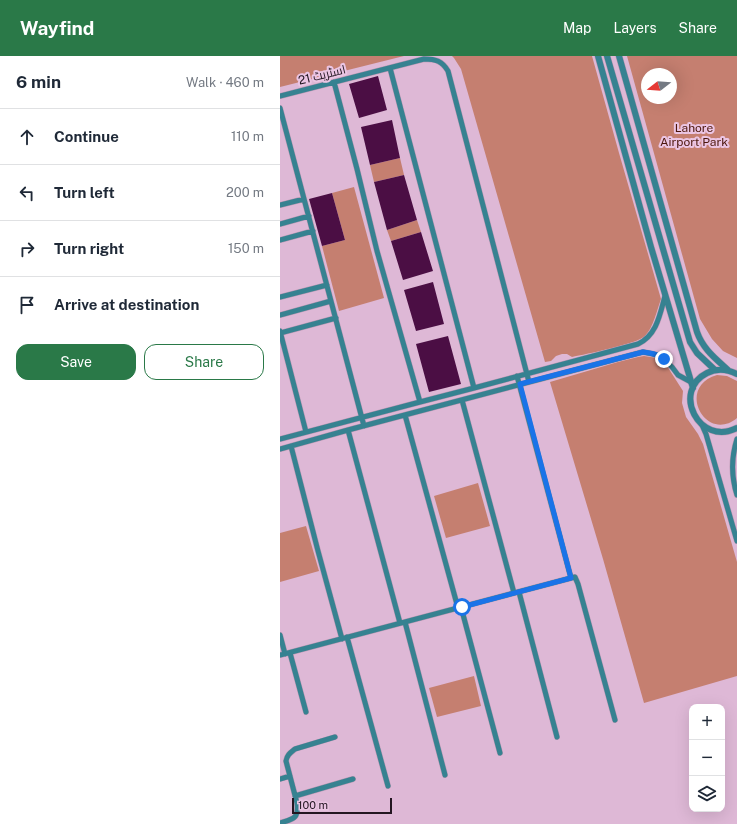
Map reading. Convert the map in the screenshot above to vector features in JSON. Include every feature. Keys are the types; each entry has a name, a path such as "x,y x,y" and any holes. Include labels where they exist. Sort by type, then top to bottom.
{"street":[{"path":"598,56 665,296 692,385 691,404 693,412 706,434 737,541"},
{"path":"608,56 690,342 697,353 715,370"},
{"path":"619,56 699,336 705,348 728,370"},
{"name":"اسٹریٹ 21","path":"280,96 424,59 431,59 444,66 448,71 527,374"},
{"path":"390,68 474,388"},
{"path":"334,82 377,251 420,402"},
{"path":"280,108 364,426"},
{"path":"280,205 304,199"},
{"path":"280,224 309,216"},
{"path":"280,240 313,231"},
{"path":"280,297 327,285"},
{"path":"280,439 638,344 649,337 654,330 665,296"},
{"path":"280,315 331,302"},
{"path":"306,432 280,332 336,318"},
{"path":"280,449 643,352 660,356 678,375 692,385"},
{"path":"692,385 704,375 715,370 728,370 737,374"},
{"path":"527,374 530,382"},
{"path":"517,376 571,578"},
{"path":"462,400 558,737"},
{"path":"405,415 500,753"},
{"path":"702,425 708,429 722,432 737,428"},
{"path":"348,430 445,775"},
{"path":"737,439 732,458 733,480 737,496"},
{"path":"292,446 318,552 345,638 388,786"},
{"path":"285,654 516,592 575,578 578,584 615,720"},
{"path":"280,634 285,654 306,712"},
{"path":"280,823 295,817 298,810 286,761 287,757 295,749 335,737"},
{"path":"280,779 290,776"},
{"path":"295,796 353,779"}],"green space":[{"path":"280,56 404,56 280,87"},
{"path":"452,56 592,56 661,299 653,324 645,336 632,342 588,354 572,357 567,354 562,354 556,356 551,361 545,362 461,69"},
{"name":"Lahore Airport Park","path":"627,56 737,56 737,358 723,351 712,339 700,319"},
{"path":"400,158 404,175 374,182 370,165"},
{"path":"354,187 384,298 339,311 322,246 345,240 332,193"},
{"path":"417,220 421,232 391,241 387,230"},
{"path":"644,356 657,358 667,366 683,391 682,403 686,417 703,444 737,562 737,676 644,703 550,382"},
{"path":"717,375 727,376 737,381 737,418 726,424 715,424 706,419 700,411 697,401 698,390 705,381"},
{"path":"478,483 490,526 446,538 434,496"},
{"path":"306,526 319,571 280,582 280,533"},
{"path":"474,676 481,706 437,717 429,688"}],"building":[{"path":"378,76 387,110 359,118 349,84"},
{"path":"392,120 400,158 370,165 361,127"},
{"path":"404,175 417,220 387,230 374,182"},
{"path":"332,193 345,240 322,246 309,199"},
{"path":"421,232 433,271 403,280 391,241"},
{"path":"433,282 444,324 416,331 404,290"},
{"path":"448,336 461,384 429,392 416,344"}],"route":[{"path":"462,607 571,578 520,384 643,352 660,356 664,359"}]}
